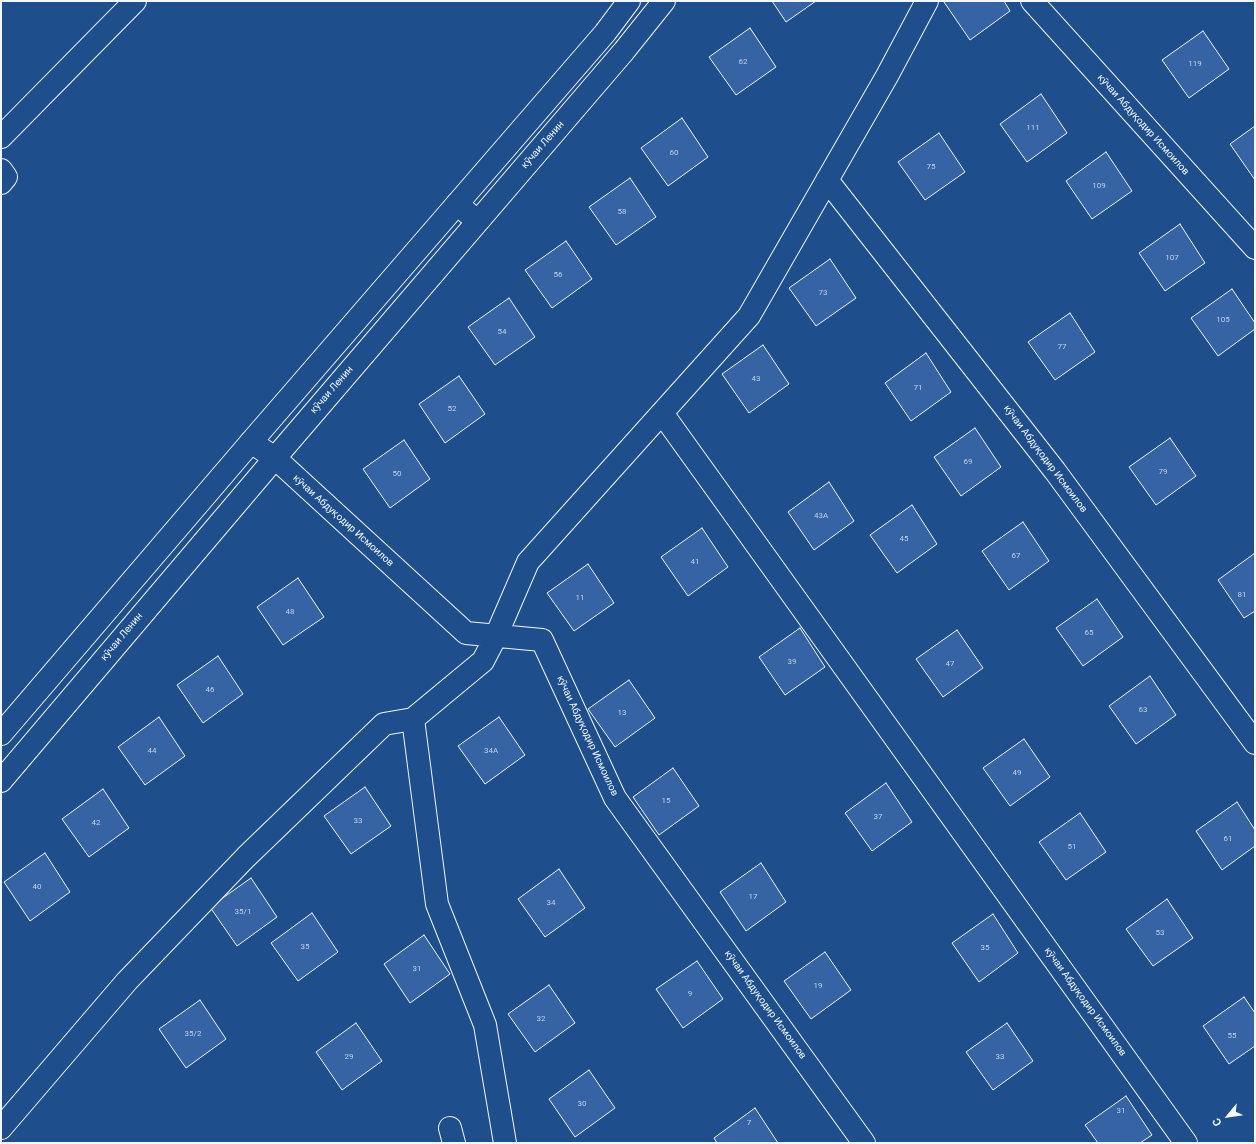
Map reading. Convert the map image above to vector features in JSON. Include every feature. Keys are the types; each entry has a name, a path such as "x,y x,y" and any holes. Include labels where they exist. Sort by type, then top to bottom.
{"street":[{"path":"1,137 134,1"},
{"path":"1,734 251,442 605,33 629,1"},
{"name":"кӯчаи Ленин","path":"1,781 477,221 619,57 664,1"},
{"path":"1,1128 127,981 246,857 384,724 413,719 483,662 528,562 749,316 887,76 927,1"},
{"name":"кӯчаи Абдуқодир Исмоилов","path":"1032,1 1255,248"},
{"name":"кӯчаи Абдуқодир Исмоилов","path":"827,180 1055,471 1255,743"},
{"path":"457,204 477,221"},
{"name":"кӯчаи Абдуқодир Исмоилов","path":"662,413 1186,1143"},
{"name":"кӯчаи Абдуқодир Исмоилов","path":"251,442 275,458 466,633 542,640 615,798 864,1143"},
{"path":"413,719 437,904 486,1025 505,1143"},
{"path":"1,1138 5,1143"}],"building":[{"path":"772,1 816,1 786,22"},
{"path":"1004,1 1010,11 970,40 944,2"},
{"path":"750,28 776,67 736,95 709,57"},
{"path":"1203,31 1229,69 1189,98 1162,60"},
{"path":"1041,94 1067,133 1027,162 1000,124"},
{"path":"682,118 708,157 668,186 641,148"},
{"path":"1255,126 1255,180 1230,144"},
{"path":"939,133 965,172 925,200 898,162"},
{"path":"1106,152 1132,191 1092,219 1066,181"},
{"path":"630,178 656,217 616,245 589,207"},
{"path":"1180,224 1205,263 1165,291 1139,253"},
{"path":"566,241 592,279 552,308 525,270"},
{"path":"830,259 856,298 816,326 789,288"},
{"path":"1232,289 1255,323 1255,329 1218,356 1191,318"},
{"path":"509,298 535,337 495,365 468,327"},
{"path":"1070,313 1095,352 1055,380 1028,342"},
{"path":"763,345 789,384 749,413 722,374"},
{"path":"926,353 951,392 911,421 885,383"},
{"path":"459,376 485,414 445,443 419,404"},
{"path":"975,428 1001,467 961,496 934,457"},
{"path":"1170,438 1196,476 1156,505 1129,467"},
{"path":"404,440 430,479 390,508 363,469"},
{"path":"829,482 854,521 814,550 788,512"},
{"path":"912,505 937,544 897,573 870,535"},
{"path":"1023,522 1049,561 1009,590 982,551"},
{"path":"702,528 728,567 688,596 661,557"},
{"path":"1255,553 1255,611 1244,618 1218,580"},
{"path":"588,564 614,603 574,631 547,593"},
{"path":"298,578 324,617 283,645 257,607"},
{"path":"1097,599 1123,637 1083,666 1056,628"},
{"path":"800,628 825,667 785,695 759,657"},
{"path":"957,630 983,668 943,697 916,659"},
{"path":"218,656 243,694 203,723 177,685"},
{"path":"1150,676 1176,715 1136,744 1109,706"},
{"path":"629,680 655,718 615,747 588,709"},
{"path":"159,717 185,756 145,785 118,747"},
{"path":"499,717 525,755 485,784 458,746"},
{"path":"1024,739 1050,777 1010,806 983,768"},
{"path":"673,768 699,806 659,835 633,797"},
{"path":"886,783 912,822 872,851 845,813"},
{"path":"365,787 391,826 351,854 324,816"},
{"path":"103,789 129,828 89,857 62,819"},
{"path":"1237,802 1255,830 1255,846 1222,870 1196,831"},
{"path":"1080,813 1106,852 1066,880 1039,842"},
{"path":"45,853 70,892 30,921 4,882"},
{"path":"761,863 786,902 746,931 720,892"},
{"path":"559,869 585,908 545,937 518,899"},
{"path":"251,878 277,917 237,946 210,907"},
{"path":"1167,899 1193,938 1153,966 1126,929"},
{"path":"312,913 338,952 298,981 271,943"},
{"path":"993,914 1018,953 979,982 952,943"},
{"path":"424,935 450,974 410,1003 384,964"},
{"path":"825,952 851,990 811,1019 784,981"},
{"path":"697,961 723,999 683,1028 656,989"},
{"path":"549,985 575,1023 535,1052 508,1014"},
{"path":"1244,997 1255,1013 1255,1046 1229,1064 1203,1026"},
{"path":"200,1000 226,1039 186,1068 159,1029"},
{"path":"356,1023 382,1061 342,1090 316,1052"},
{"path":"1007,1023 1033,1061 993,1090 966,1052"},
{"path":"589,1070 615,1108 575,1137 549,1099"},
{"path":"1126,1096 1152,1135 1140,1143 1098,1143 1085,1125"},
{"path":"755,1108 778,1143 717,1143 714,1138"}]}
